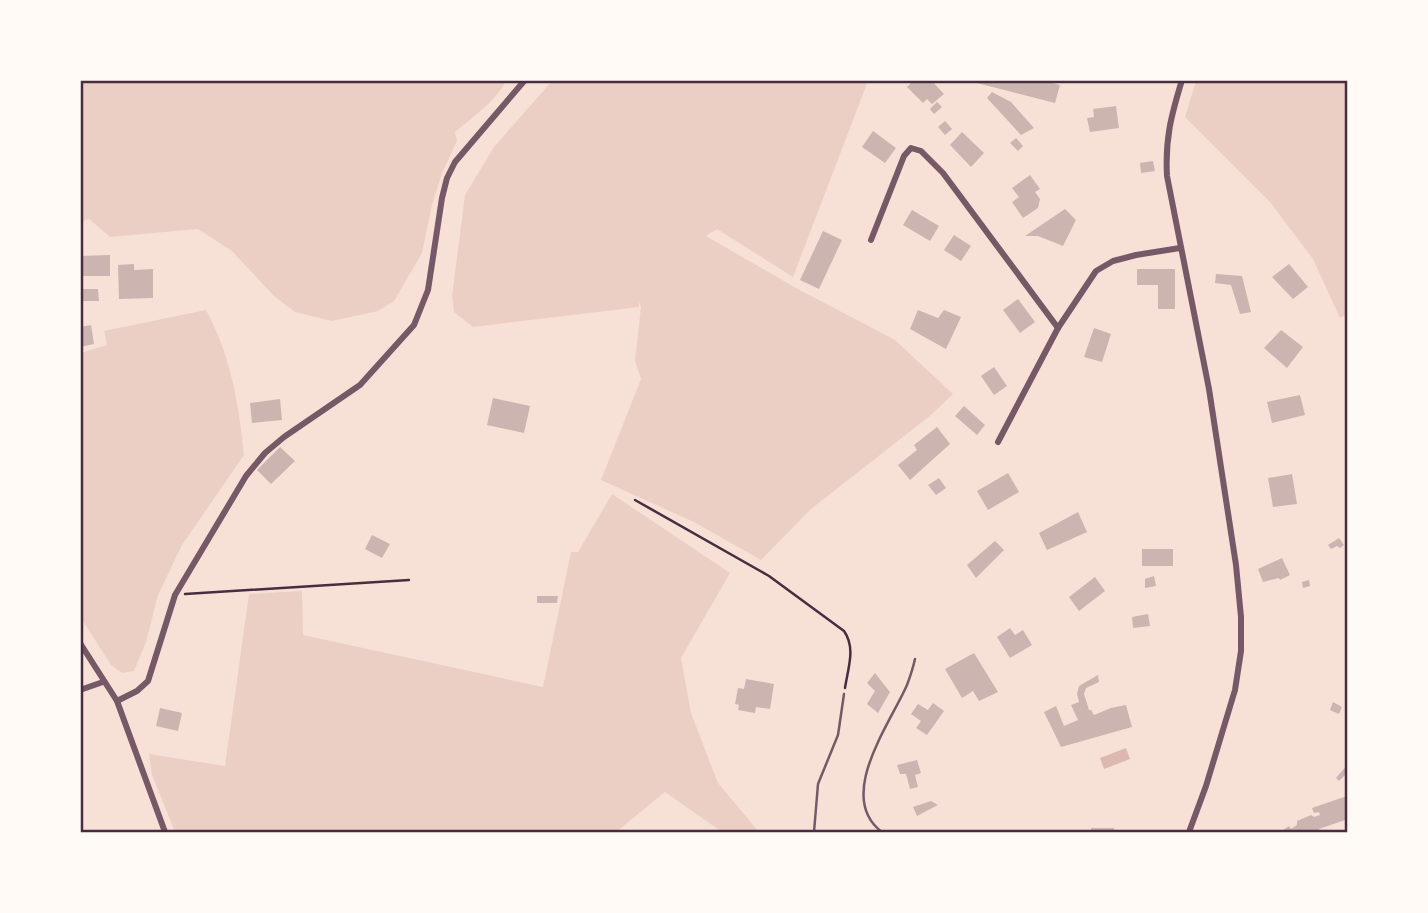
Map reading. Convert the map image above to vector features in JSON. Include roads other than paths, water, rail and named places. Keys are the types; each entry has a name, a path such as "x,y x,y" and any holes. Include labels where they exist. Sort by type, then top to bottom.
{"street":[{"path":"117,701 137,691 148,681 175,595 246,476 265,453 360,385 414,326 428,290 447,178 455,162 525,80"},
{"path":"1182,80 1170,118 1166,147 1167,176 1209,389 1241,617 1241,651 1235,690 1189,832"},
{"path":"871,240 904,156 911,148 921,151 960,195 1058,328"},
{"path":"998,442 1058,328 1096,271 1113,261 1180,248"},
{"path":"80,643 117,701 164,832"},
{"path":"80,690 103,682"}],"lane":[{"path":"882,832 866,811 863,786 869,762 908,683 915,659"},
{"path":"814,832 818,784 838,735 844,694"}]}
